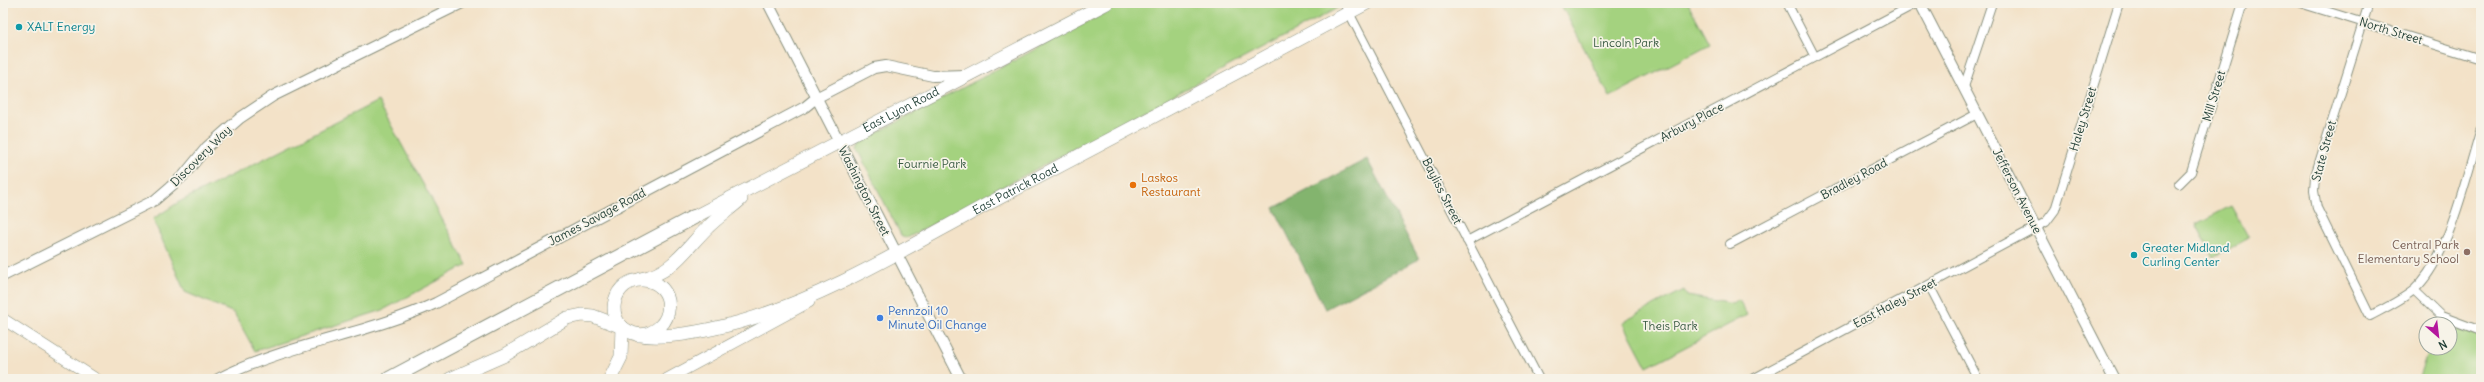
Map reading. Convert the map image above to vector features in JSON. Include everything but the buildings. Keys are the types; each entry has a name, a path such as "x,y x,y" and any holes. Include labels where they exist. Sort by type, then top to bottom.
{"highway":[{"name":"East Lyon Road","path":"694,217 971,75 1107,3"},
{"name":"East Patrick Road","path":"854,275 1347,7 1367,3"},
{"path":"610,379 621,357 622,327 614,312 617,295 628,283 654,277 668,270 706,228 754,187"},
{"path":"389,379 694,217"},
{"path":"450,379 505,356 567,318 582,315 593,316 638,334 684,333 738,322 804,297 854,275"},
{"path":"638,334 650,333 660,328 666,318 669,308 667,296 660,287 650,281 639,280"}],"main road":[{"name":"East Patrick Road","path":"667,379 767,326 854,275"},
{"path":"3,319 96,379"}],"street":[{"name":"Discovery Way","path":"3,276 155,200 184,175 207,147 240,118 273,96 462,3"},
{"name":"Washington Street","path":"768,3 961,379"},
{"path":"1787,3 1815,57"},
{"name":"Arbury Place","path":"1468,241 1917,3"},
{"name":"Jefferson Avenue","path":"1920,3 2114,379"},
{"path":"1964,88 1992,3"},
{"name":"Haley Street","path":"2036,229 2046,222 2055,210 2119,3"},
{"name":"Mill Street","path":"2178,184 2191,172 2244,3"},
{"name":"North Street","path":"2300,3 2481,59"},
{"name":"State Street","path":"2369,3 2315,176 2314,192 2317,208 2370,316 2414,290"},
{"name":"Bayliss Street","path":"1347,7 1539,379"},
{"name":"James Savage Road","path":"218,379 261,361 388,322 436,303 805,107 816,98 874,68 886,66 933,76 971,75"},
{"name":"Bradley Road","path":"1730,244 1977,114"},
{"path":"2481,129 2448,232 2436,260 2414,290 2441,316 2481,331"},
{"name":"East Haley Street","path":"1753,379 2036,229"},
{"path":"1929,285 1978,379"}],"green space":[{"name":"Fournie Park","path":"1123,3 1347,3 907,238 902,237 857,149 860,142"},
{"name":"Lincoln Park","path":"1560,3 1688,3 1710,44 1610,97"},
{"path":"378,101 467,265 383,310 255,351 234,313 185,292 153,219 179,202"},
{"path":"1367,159 1419,259 1325,309 1274,208"},
{"path":"2231,206 2249,238 2214,257 2196,224"},
{"name":"Theis Park","path":"1684,290 1687,296 1733,304 1739,300 1747,315 1647,367 1623,322"},
{"path":"2458,329 2481,336 2481,379 2418,379 2426,356 2458,356"}],"place":[{"name":"XALT Energy","path":"19,27"},
{"name":"Laskos Restaurant","path":"1133,185"},
{"name":"Central Park Elementary School","path":"2467,252"},
{"name":"Greater Midland Curling Center","path":"2134,255"},
{"name":"Pennzoil 10 Minute Oil Change","path":"880,318"}]}
